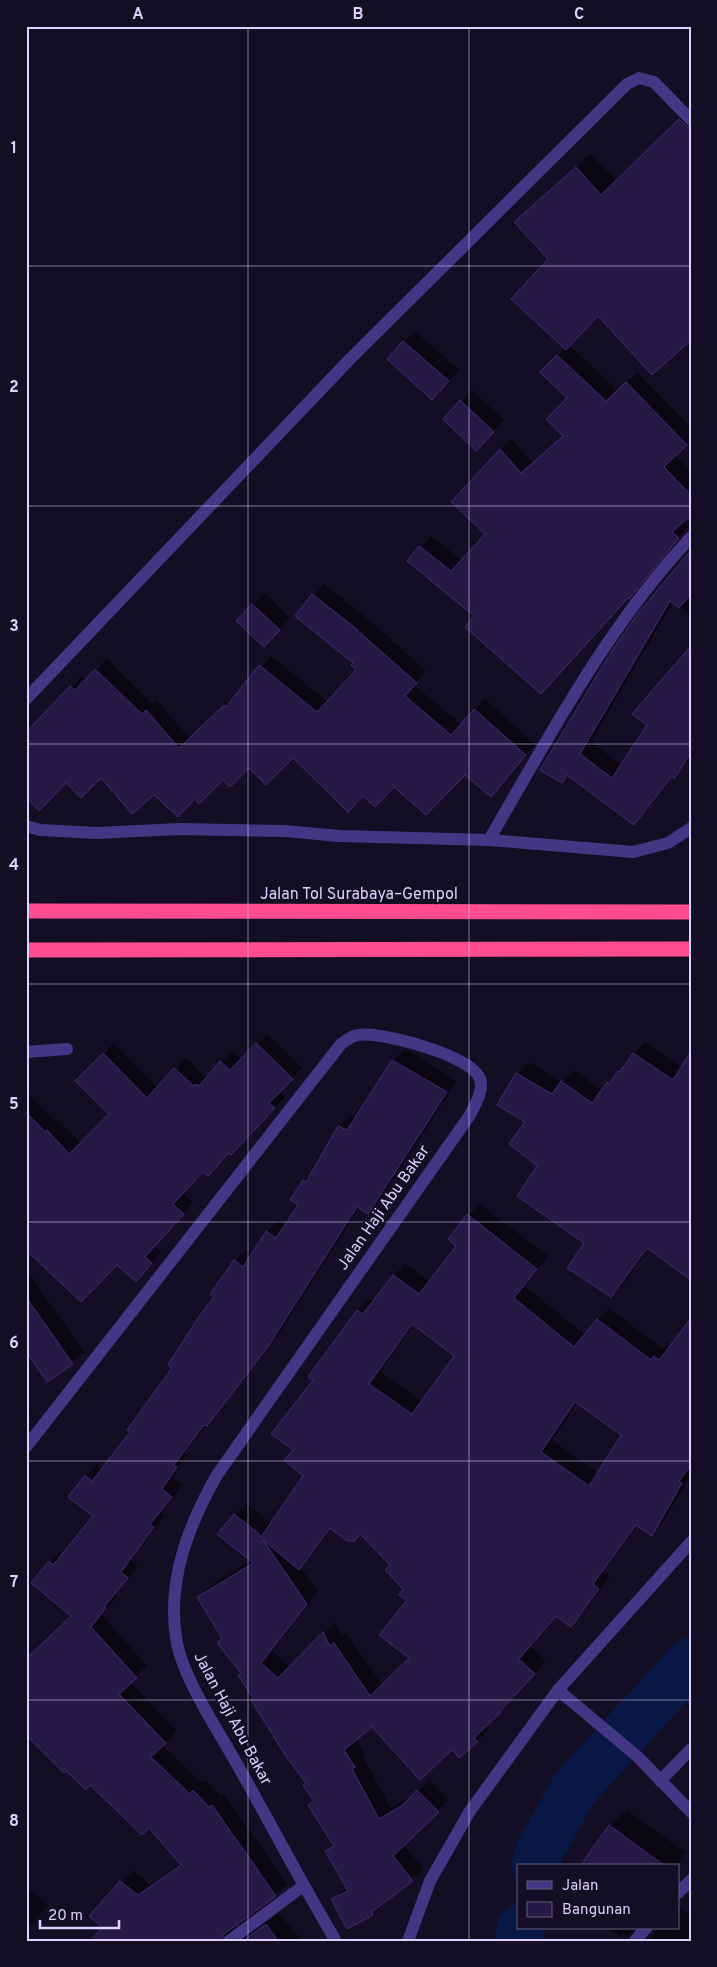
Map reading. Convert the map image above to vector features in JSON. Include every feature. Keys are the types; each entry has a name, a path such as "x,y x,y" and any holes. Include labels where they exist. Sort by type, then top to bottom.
{"highway":[{"name":"Jalan Tol Surabaya–Gempol","path":"26,912 691,912"},
{"path":"26,950 691,950"}],"street":[{"path":"26,699 349,360 627,84 639,78 654,82 691,120"},
{"path":"489,840 568,702 614,633 643,592 691,537"},
{"path":"26,826 40,830 98,833 179,829 285,831 339,836 489,840 633,852 668,843 691,828"},
{"name":"Jalan Haji Abu Bakar","path":"26,1447 342,1044 359,1034 384,1036 432,1049 469,1066 477,1072 480,1077 481,1088 470,1115 217,1475 199,1507 188,1536 178,1572 174,1601 175,1635 179,1655 194,1687 279,1839 303,1886 336,1941"},
{"path":"26,1052 67,1049"},
{"path":"408,1941 430,1881 470,1812 558,1690 691,1542"},
{"path":"558,1690 629,1749 691,1812"},
{"path":"660,1781 691,1749"},
{"path":"680,1891 691,1880"},
{"path":"229,1941 303,1886"},
{"path":"635,1941 644,1930"}],"building":[{"path":"679,119 691,128 691,340 652,375 598,316 566,350 511,299 548,259 514,222 576,167 601,195"},
{"path":"403,341 449,381 432,400 387,359"},
{"path":"557,355 606,401 626,382 687,445 664,467 691,495 691,515 672,532 679,538 629,599 541,694 465,627 474,616 407,561 419,546 451,571 485,534 451,502 500,449 521,473 563,436 546,419 567,398 540,372"},
{"path":"460,400 494,432 476,451 443,419"},
{"path":"691,550 691,594 679,608 670,601 580,754 612,778 647,725 632,714 691,646 691,753 674,779 671,777 634,825 567,775 562,783 540,770 613,649 639,612"},
{"path":"312,594 358,630 417,683 405,696 451,735 474,709 526,755 491,797 465,775 426,815 394,787 375,807 363,796 348,812 293,758 266,785 249,768 230,787 223,780 199,804 195,799 178,817 154,795 132,814 101,778 81,798 66,783 39,811 26,797 26,732 70,686 75,690 95,669 142,714 146,710 179,748 224,705 226,707 259,665 317,712 356,670 351,665 353,663 295,616"},
{"path":"252,604 280,630 264,647 236,621"},
{"path":"256,1043 293,1079 269,1103 275,1108 231,1155 229,1153 208,1176 203,1172 173,1204 184,1214 145,1257 152,1263 136,1282 117,1265 81,1302 26,1250 26,1112 45,1132 47,1130 69,1154 109,1114 75,1081 103,1053 147,1098 174,1068 194,1086 196,1084 199,1086 220,1061 230,1070"},
{"path":"691,1051 691,1280 647,1248 611,1297 567,1268 584,1243 517,1196 537,1166 509,1144 525,1122 497,1105 516,1073 552,1094 561,1081 592,1103 607,1082 609,1084 618,1071 620,1072 633,1053 673,1080"},
{"path":"392,1060 447,1092 368,1214 357,1207 269,1345 207,1426 204,1425 174,1465 177,1467 162,1489 172,1497 150,1524 154,1527 121,1572 128,1578 104,1607 106,1608 91,1627 137,1678 119,1694 166,1743 151,1757 190,1794 193,1790 209,1807 212,1805 276,1896 224,1934 221,1941 91,1941 102,1927 89,1916 120,1881 138,1895 181,1865 149,1828 142,1835 90,1785 86,1790 66,1771 64,1773 26,1735 26,1659 71,1616 31,1583 49,1561 53,1565 93,1516 68,1497 85,1475 92,1481 130,1432 127,1430 172,1368 168,1365 214,1297 210,1294 234,1260 243,1267 266,1231 276,1238 298,1205 290,1200 303,1180 306,1182 338,1126 347,1130"},
{"path":"467,1214 537,1269 514,1298 574,1347 597,1319 651,1360 654,1356 659,1360 691,1318 691,1465 679,1481 682,1483 652,1536 636,1525 593,1584 599,1589 571,1627 556,1616 519,1659 535,1674 501,1712 474,1738 478,1742 459,1758 452,1750 420,1780 372,1727 344,1750 355,1767 352,1769 379,1819 401,1806 417,1790 439,1812 393,1856 413,1881 372,1912 373,1915 347,1929 331,1899 348,1891 325,1851 334,1846 308,1805 314,1801 303,1785 306,1783 285,1755 251,1700 253,1698 238,1675 241,1673 217,1643 222,1638 197,1597 253,1563 217,1534 234,1514 261,1537 303,1476 284,1460 293,1450 271,1434 313,1380 308,1377 357,1310 363,1314 393,1275 419,1294 456,1246 448,1239","holes":["412,1324 454,1356 412,1414 369,1384","575,1402 621,1435 589,1486 541,1452","330,1528 347,1541 355,1541 360,1534 390,1565 385,1570 403,1589 399,1595 407,1600 379,1635 409,1658 370,1696 334,1643 330,1646 323,1632 278,1678 261,1663 307,1604 263,1540 299,1570"]},
{"path":"26,1297 73,1364 47,1382 26,1351"},
{"path":"609,1825 662,1864 581,1864"},
{"path":"266,1924 278,1941 243,1941"}],"waterway":[{"path":"536,1864 540,1850 575,1788 691,1661"},
{"path":"519,1941 521,1930"}]}
